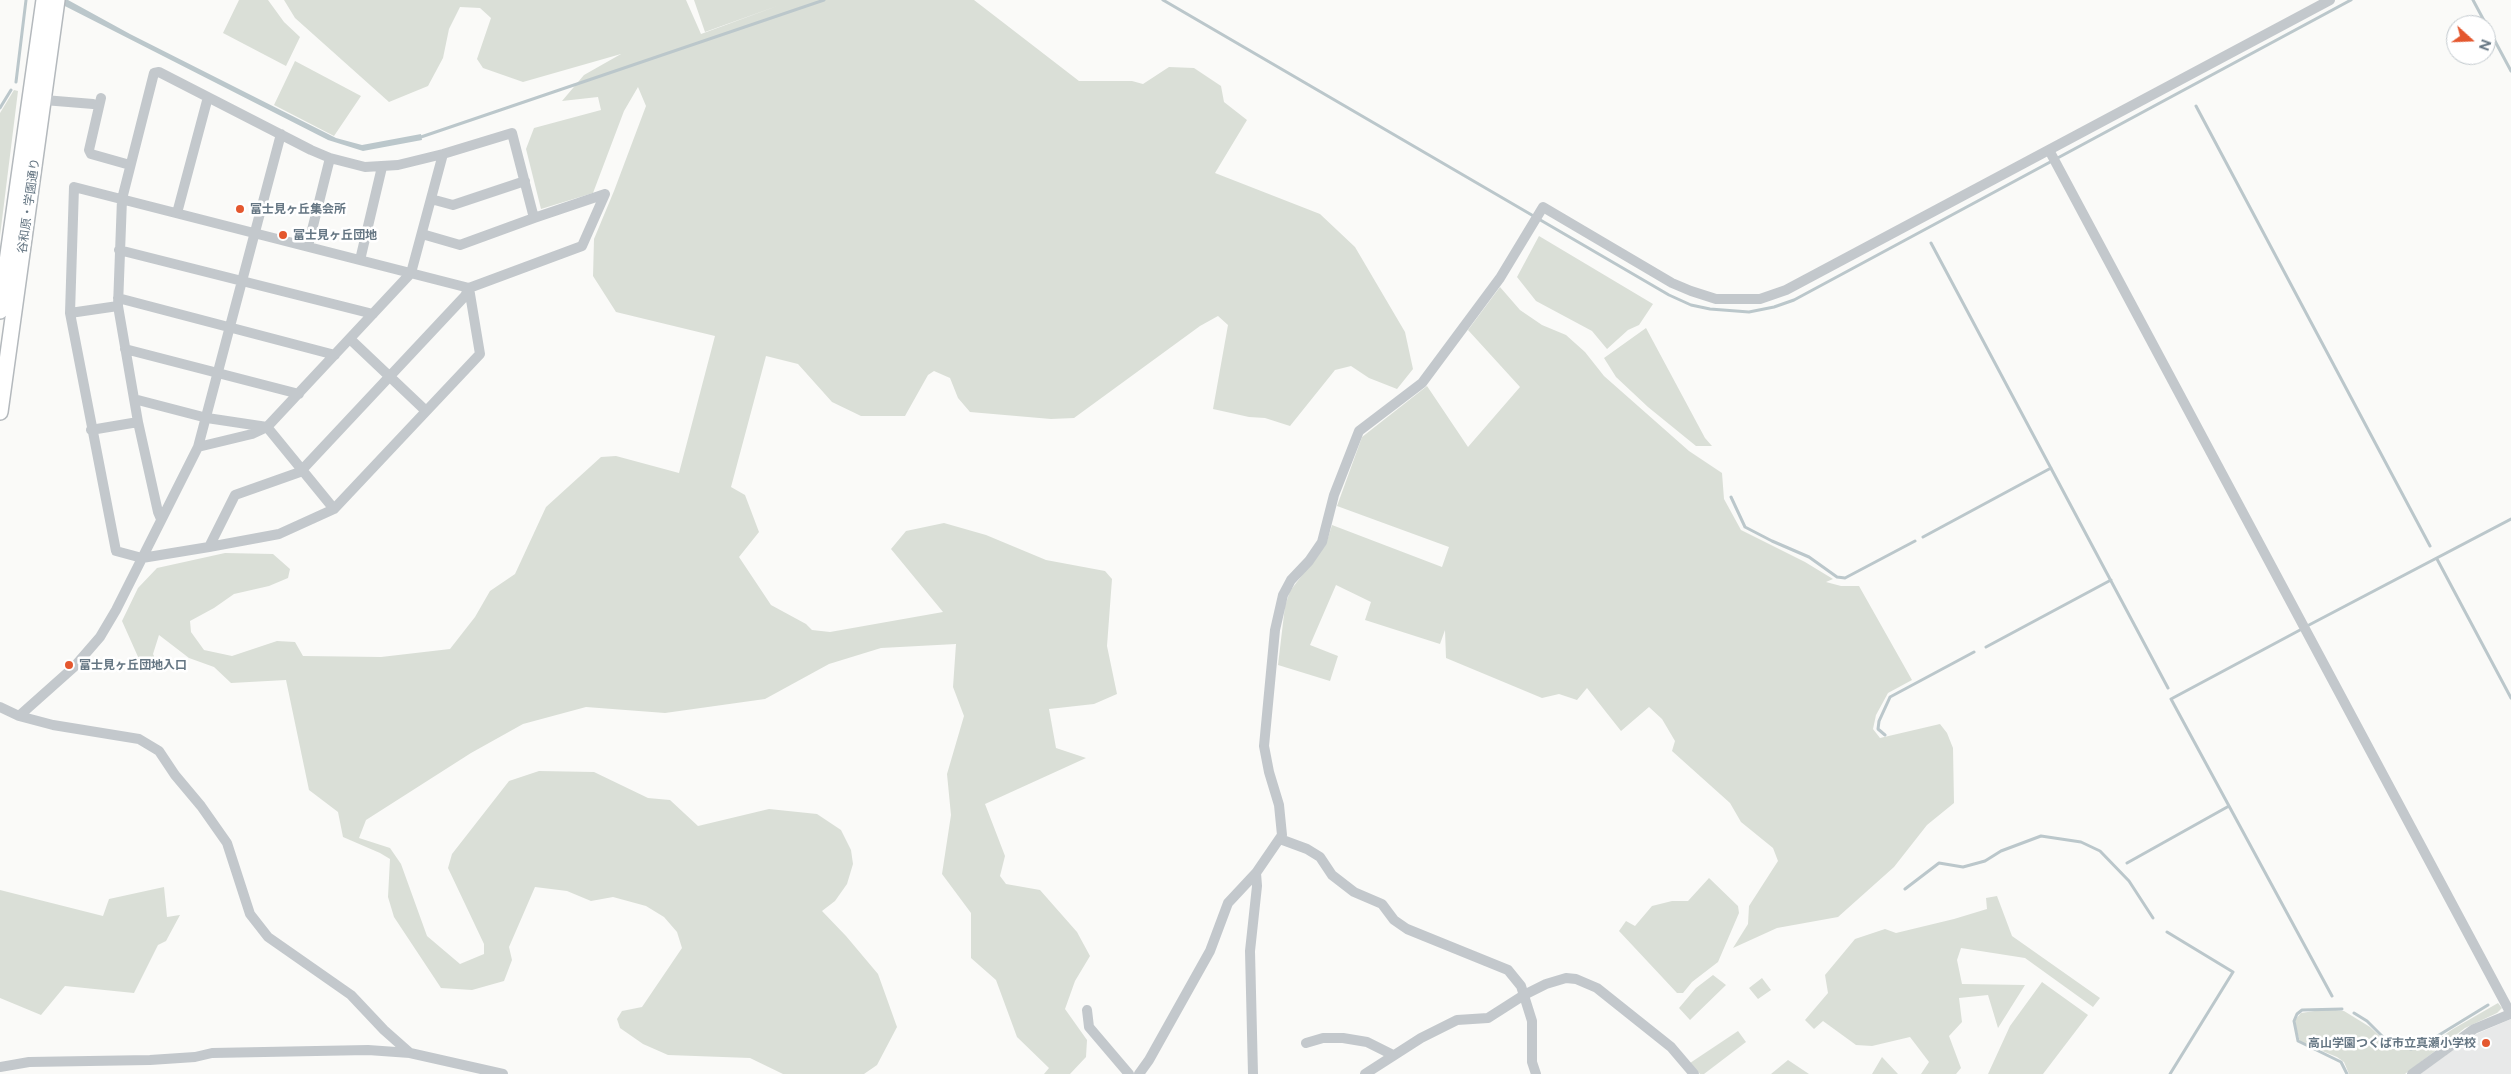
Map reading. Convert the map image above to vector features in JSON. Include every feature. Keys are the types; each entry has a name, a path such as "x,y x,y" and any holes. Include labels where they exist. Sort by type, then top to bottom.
{"highway":[{"name":"谷和原・学園通り","path":"0,311 44,0"},
{"name":"谷和原・学園通り","path":"0,412 57,0"}],"street":[{"path":"1139,1074 1149,1060 1210,951 1228,903 1256,873 1280,839 1282,830 1281,812 1269,772 1264,746 1275,630 1283,595 1291,580 1309,561 1322,542 1334,495 1359,431 1422,383 1500,278 1542,207 1691,292 1716,299 1760,299 1786,290 2051,152 2330,0"},
{"path":"161,519 138,422 118,302 122,199 154,73 158,72 330,158 365,167 382,167 443,154 512,132 534,218"},
{"path":"178,213 208,97"},
{"path":"44,100 97,101 89,150 91,154 130,164"},
{"path":"19,716 85,656 116,610 198,447 281,134"},
{"path":"2051,152 2511,1014 2474,1029 2412,1074"},
{"path":"198,447 252,434 267,427 410,273 443,154"},
{"path":"308,246 330,158"},
{"path":"360,260 382,167"},
{"path":"432,199 452,205 525,181"},
{"path":"422,234 460,245 604,194 582,246 469,288 74,187 72,190 70,313 90,430 114,548 118,553 142,558 279,534 334,509 480,354 469,288"},
{"path":"119,250 373,314"},
{"path":"209,547 235,495 302,469 465,296 469,288"},
{"path":"70,313 118,302 231,327 335,355"},
{"path":"350,339 426,411"},
{"path":"125,349 299,394"},
{"path":"134,399 207,418 267,427 334,509"},
{"path":"90,430 138,422"},
{"path":"0,706 19,716 63,727 139,739 159,751 227,843 250,914 268,937 351,995 384,1030 410,1053"},
{"path":"1280,839 1307,849 1320,857 1332,875 1354,892 1382,904 1394,920 1407,929 1508,970 1515,977 1524,995 1532,1021 1532,1062 1536,1074"},
{"path":"1253,1074 1250,951 1257,886 1256,873"},
{"path":"1366,1074 1421,1038 1457,1020 1488,1018 1524,995 1546,984 1566,978 1598,988 1671,1047 1694,1074"},
{"path":"1087,1010 1089,1027 1129,1074"},
{"path":"1306,1043 1323,1038 1343,1038 1367,1042 1393,1055"},
{"path":"0,1067 29,1062 150,1060 195,1057 212,1053 368,1050 410,1053 487,1072 503,1074"}],"shaded area":[{"path":"53,0 68,0 130,34 336,138 362,145 421,134 422,140 363,151 328,140"},
{"path":"239,0 268,0 284,22 300,37 286,66 223,33"},
{"path":"284,0 686,0 701,34 780,5 705,32 694,0 974,0 1079,81 1132,81 1143,84 1169,67 1194,68 1221,86 1224,102 1247,120 1215,173 1320,214 1355,247 1405,332 1413,369 1397,389 1369,378 1351,366 1335,370 1290,426 1265,418 1249,417 1213,409 1228,325 1218,316 1200,326 1074,418 1051,419 970,412 958,398 950,378 934,371 928,375 905,416 861,416 832,402 798,364 766,356 731,487 745,495 759,532 739,557 771,605 806,624 812,630 830,632 943,612 891,549 906,531 944,523 986,535 1046,560 1105,571 1112,579 1107,646 1117,694 1094,704 1049,709 1056,748 1086,758 985,804 1005,856 1000,876 1006,884 1040,890 1077,932 1090,956 1075,981 1065,1009 1087,1040 1086,1057 1070,1074 1044,1074 1049,1068 1017,1037 996,980 971,958 971,913 942,874 951,815 947,774 964,716 953,687 956,644 881,648 829,664 765,699 665,713 586,707 523,724 471,753 366,820 359,838 390,848 401,864 427,936 460,964 484,954 484,944 448,868 452,854 509,781 539,771 594,772 648,798 670,800 698,826 769,809 817,814 841,830 851,850 853,864 847,884 835,901 822,911 878,974 897,1027 877,1065 864,1074 783,1074 750,1058 668,1055 643,1044 620,1028 617,1019 622,1011 642,1007 682,948 677,932 664,917 646,906 613,897 591,901 567,891 535,887 509,947 512,960 504,981 472,990 441,988 394,917 388,897 390,859 343,837 338,812 309,790 286,680 231,683 214,667 189,658 159,635 153,654 159,667 143,668 122,621 138,588 157,568 225,553 273,554 290,569 288,578 269,586 234,594 190,621 191,632 204,650 232,656 277,641 295,642 303,656 381,657 450,649 475,617 490,591 515,574 546,507 601,457 616,456 679,473 715,336 616,312 593,276 594,239 646,106 638,87 624,111 593,193 541,209 526,149 534,128 601,110 598,97 562,101 584,75 621,54 523,82 483,68 477,59 491,18 480,8 460,7 449,29 443,58 428,86 389,102 295,18"},
{"path":"295,61 361,96 334,136 274,105"},
{"path":"14,90 18,91 0,236 0,113"},
{"path":"1539,236 1653,304 1639,325 1628,330 1607,349 1592,331 1536,301 1517,277"},
{"path":"1500,287 1520,310 1542,325 1566,335 1585,352 1604,376 1689,451 1722,473 1724,499 1741,530 1805,562 1833,579 1826,582 1841,586 1859,586 1912,680 1888,693 1876,715 1873,729 1880,738 1940,724 1947,733 1953,748 1954,803 1927,825 1894,867 1838,917 1777,928 1733,948 1748,924 1749,906 1778,861 1773,848 1741,822 1730,803 1672,751 1675,741 1662,719 1649,707 1621,731 1587,688 1577,700 1559,694 1542,698 1446,658 1445,630 1440,644 1365,620 1371,602 1336,585 1310,645 1338,656 1330,681 1278,665 1285,606 1290,591 1326,544 1332,525 1442,567 1449,547 1337,506 1362,437 1427,386 1468,447 1520,387 1468,330"},
{"path":"1646,328 1705,438 1712,446 1696,446 1648,407 1616,377 1604,358"},
{"path":"1709,878 1738,906 1739,913 1718,962 1692,982 1683,993 1677,993 1619,931 1626,921 1635,926 1652,906 1672,901 1688,901"},
{"path":"164,887 167,917 180,915 166,941 158,945 134,993 65,986 41,1015 0,998 0,890 103,916 109,899"},
{"path":"1997,896 2012,936 2100,998 2093,1007 2025,958 1961,948 1957,960 1962,984 2025,985 1998,1028 1988,995 1959,998 1962,1022 1949,1036 1961,1068 1956,1074 1921,1074 1929,1062 1910,1037 1872,1046 1856,1045 1823,1021 1814,1029 1805,1020 1828,993 1825,975 1855,939 1885,929 1896,933 1954,919 1987,909 1986,898"},
{"path":"1713,975 1726,985 1690,1020 1679,1008 1696,988"},
{"path":"1762,978 1771,990 1758,999 1749,988"},
{"path":"2042,982 2088,1015 2043,1074 1988,1074 2010,1026"},
{"path":"2498,1003 2502,1008 2497,1013 2465,1028 2405,1074 2349,1074 2344,1062 2337,1057 2300,1042 2295,1020 2301,1013 2328,1009 2344,1011 2370,1027 2388,1044 2399,1050 2413,1050 2428,1046"},
{"name":"高山学園つくば市立真瀬小学校","path":"2511,1019 2511,1074 2420,1074 2474,1035"},
{"path":"1738,1031 1746,1042 1704,1074 1700,1074 1690,1063"},
{"path":"1882,1057 1898,1074 1872,1074"},
{"path":"1788,1060 1809,1074 1771,1074"}],"waterway":[{"path":"16,82 26,0"},
{"path":"418,138 824,0"},
{"path":"1163,0 1669,295 1691,305 1710,309 1749,312 1774,307 1794,300 2351,0"},
{"path":"2473,0 2511,71"},
{"path":"0,108 11,90"},
{"path":"2196,106 2430,546"},
{"path":"1931,243 2168,688"},
{"path":"1923,537 2051,468"},
{"path":"1731,497 1745,527 1809,557 1837,577 1845,578 1915,541"},
{"path":"2309,625 2511,519"},
{"path":"2437,559 2511,698"},
{"path":"1986,647 2111,580"},
{"path":"2300,630 2171,699 2332,996"},
{"path":"1885,735 1878,729 1879,721 1890,697 1974,652"},
{"path":"2127,863 2229,806"},
{"path":"1905,889 1939,863 1963,867 1985,861 2001,851 2041,836 2081,842 2100,851 2129,881 2153,918"},
{"path":"2167,932 2233,972 2170,1074"},
{"path":"2354,1013 2367,1021 2389,1043 2411,1049 2426,1043 2488,1005"},
{"path":"2342,1009 2302,1010 2297,1014 2294,1021 2298,1041 2341,1062 2347,1074"}],"place":[{"name":"富士見ヶ丘集会所","path":"240,209"},
{"name":"富士見ヶ丘団地","path":"283,235"},
{"name":"富士見ヶ丘団地入口","path":"69,665"},
{"name":"高山学園つくば市立真瀬小学校","path":"2486,1043"}]}
